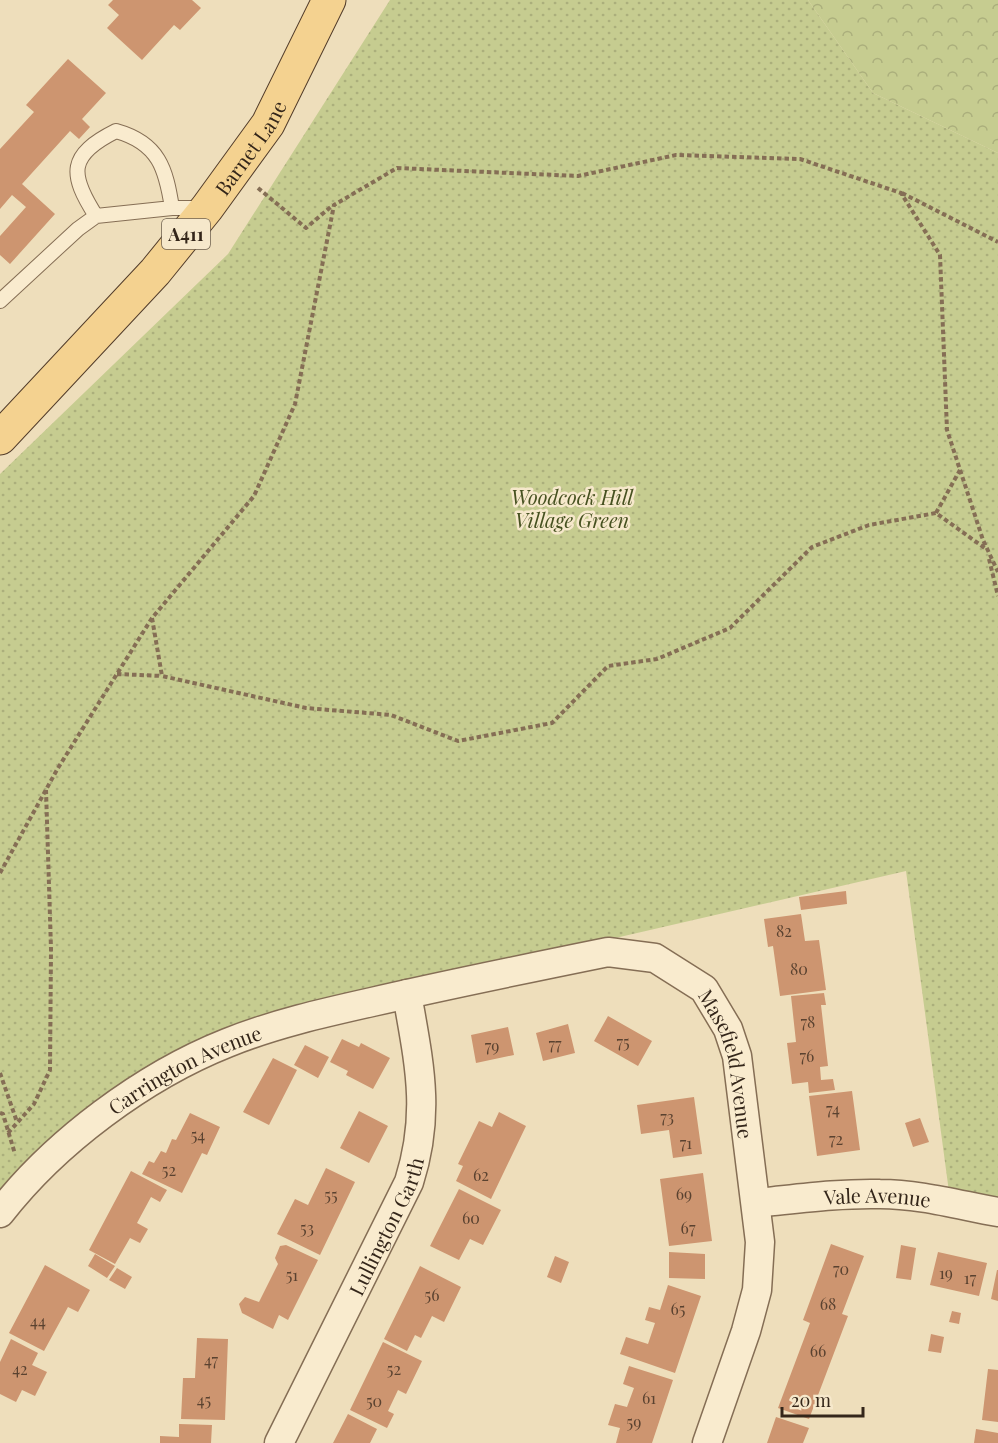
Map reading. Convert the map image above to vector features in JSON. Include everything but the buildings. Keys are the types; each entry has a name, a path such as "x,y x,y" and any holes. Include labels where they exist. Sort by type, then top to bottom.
{"main road":[{"name":"Barnet Lane","path":"0,438 140,290 207,208 268,124 329,0"}],"street":[{"name":"Masefield Avenue","path":"406,994 608,952 655,958 704,989 728,1029 737,1056 760,1242 757,1290 746,1331 707,1443"},
{"name":"Carrington Avenue","path":"0,1214 25,1183 88,1126 165,1072 226,1043 292,1021 406,994"},
{"name":"Lullington Garth","path":"279,1443 409,1182 418,1155 423,1125 421,1086 406,994"},
{"name":"Vale Avenue","path":"756,1203 817,1196 881,1194 934,1200 998,1212"}],"lane":[{"path":"96,216 82,195 76,177 80,160 96,141 117,131 134,136 150,148 162,164 172,208"},
{"path":"0,301 78,229 96,216 172,208 207,208"}],"path":[{"path":"254,184 306,228 334,205 397,168 578,176 676,155 800,159 901,193 998,242"},
{"path":"901,193 940,255 947,430 987,550 998,596"},
{"path":"0,873 46,789 152,618 254,496 295,404 334,205"},
{"path":"936,513 960,470"},
{"path":"117,674 162,676 306,708 391,715 458,741 552,723 608,666 657,659 730,628 812,547 869,525 936,513 987,550 998,572"},
{"path":"152,618 162,676"},
{"path":"8,1133 34,1104 50,1070 51,949 46,789"},
{"path":"0,1073 17,1122"},
{"path":"0,1113 3,1114 25,1183"}],"green space":[{"name":"Woodcock Hill Village Green","path":"390,0 808,0 873,93 998,153 998,1198 949,1192 906,871 281,1015 0,1192 0,474 228,254"},
{"path":"808,0 998,0 998,153 873,93"}]}
